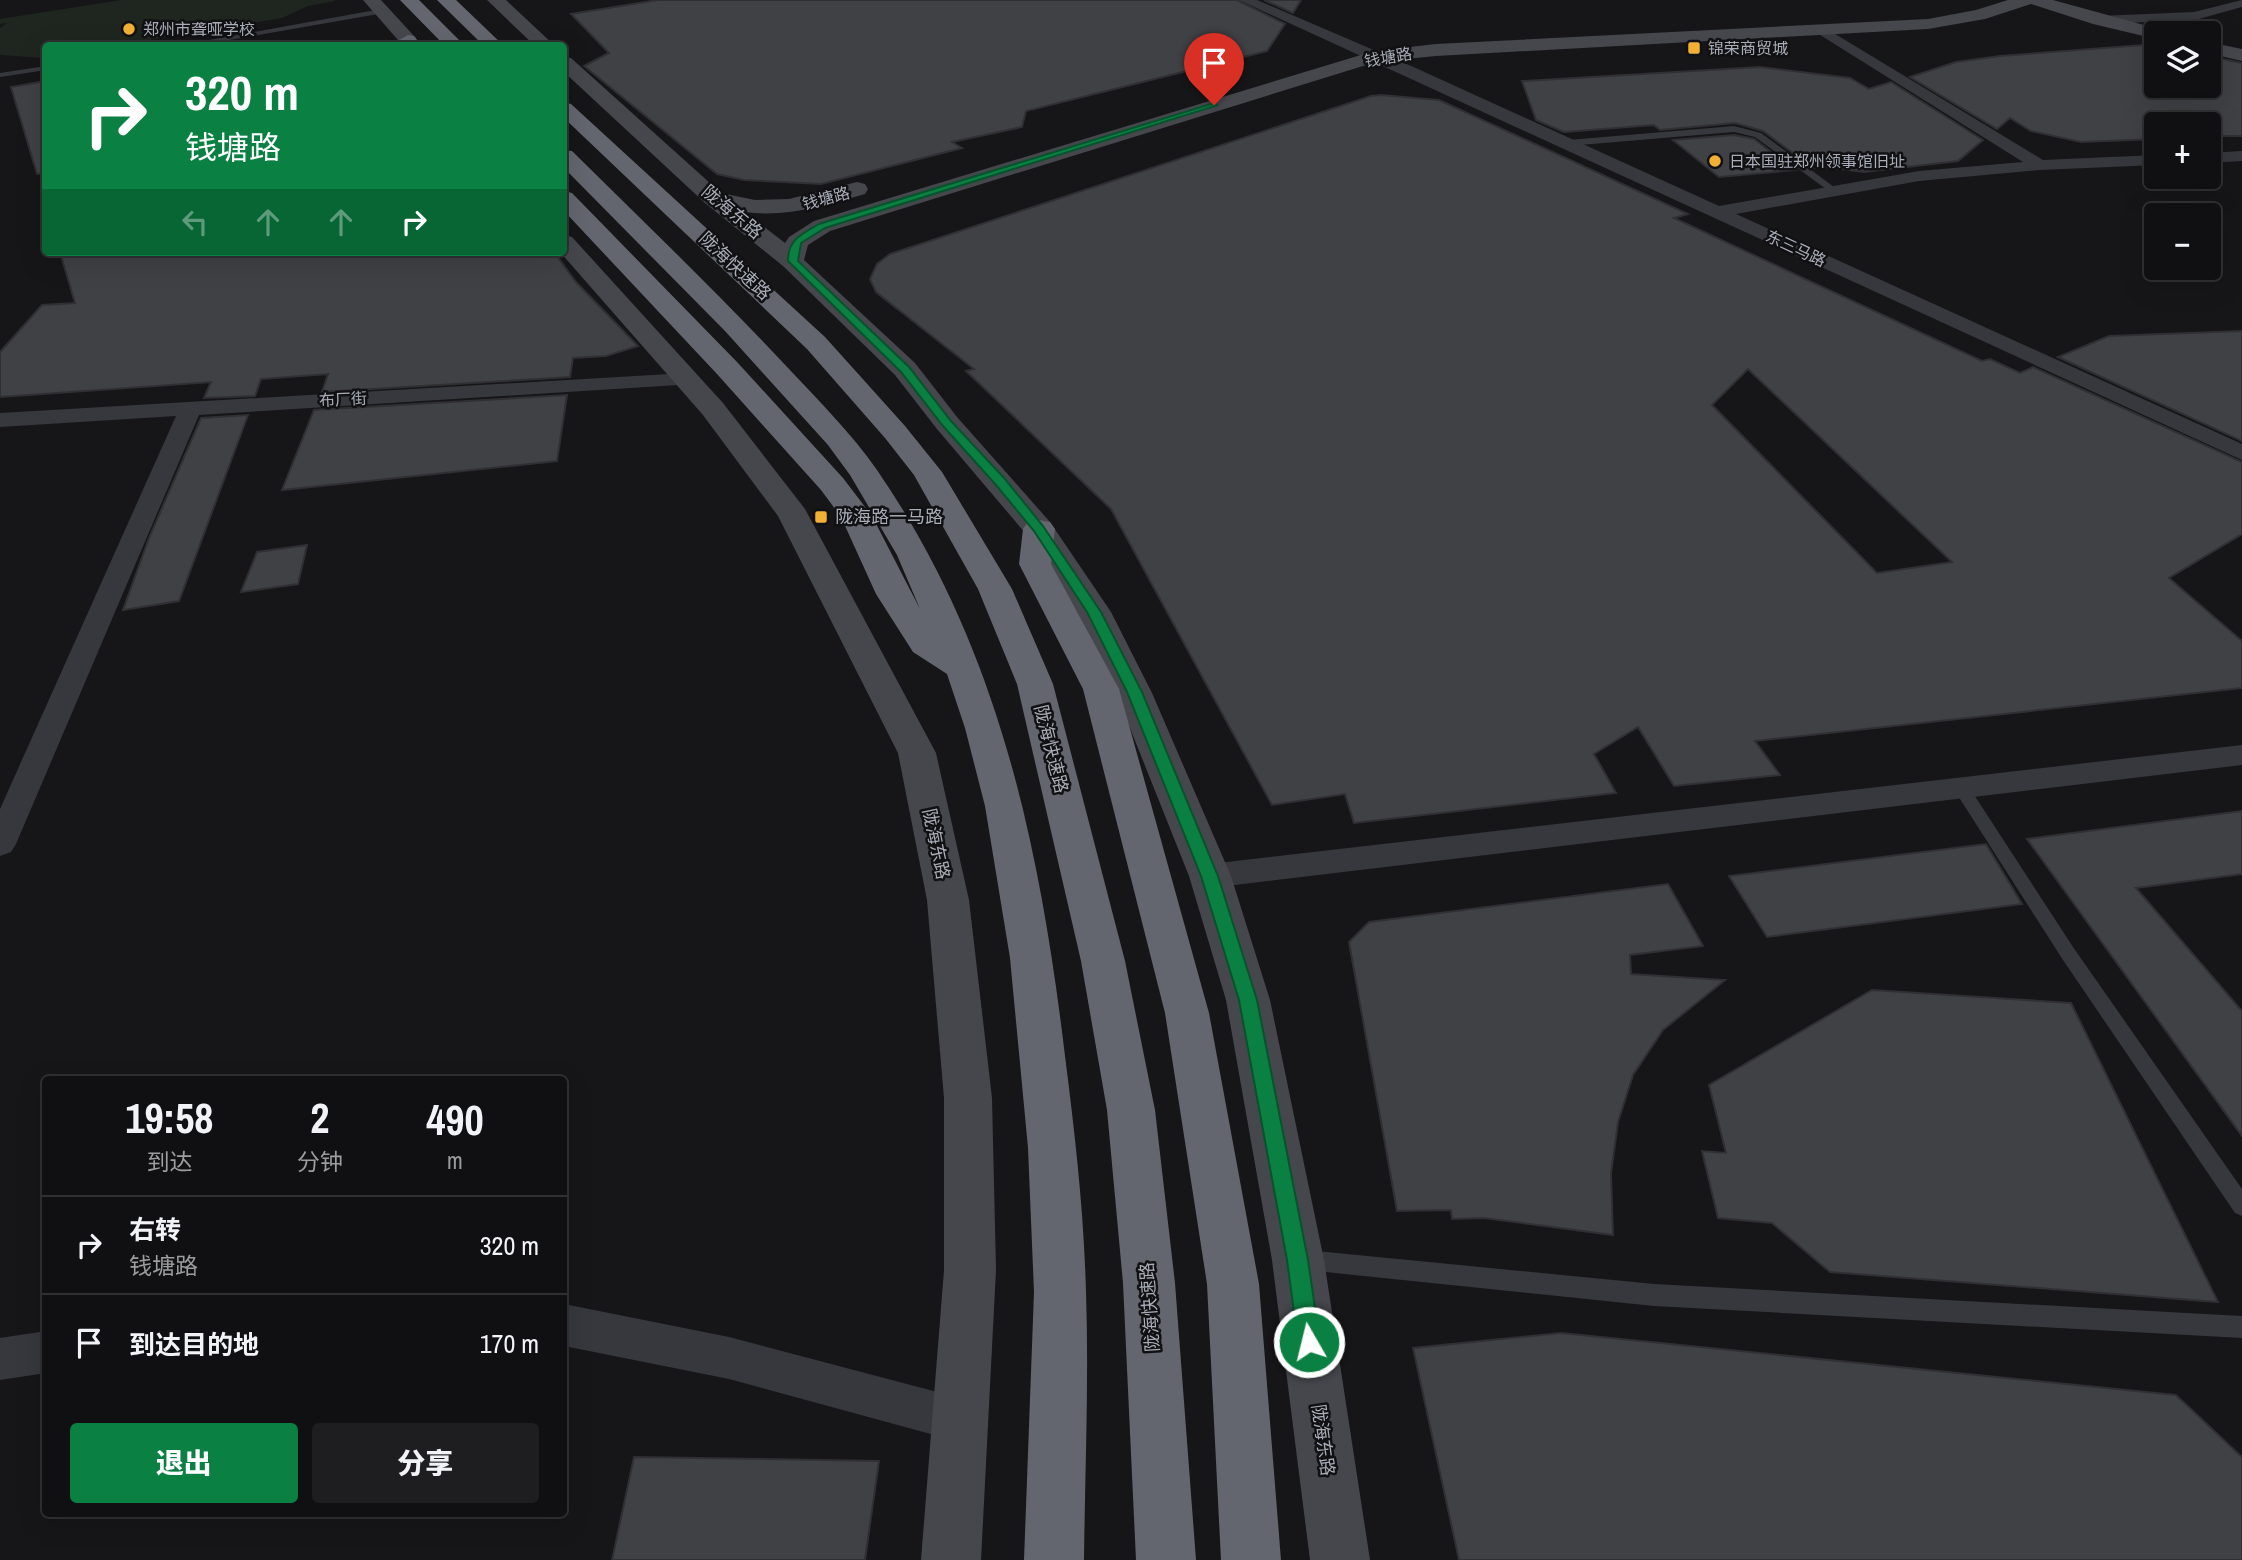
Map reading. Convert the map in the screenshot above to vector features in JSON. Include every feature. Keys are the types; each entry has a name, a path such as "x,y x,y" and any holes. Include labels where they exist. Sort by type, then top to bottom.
{"highway":[{"path":"410,0 452,42"},
{"path":"446,0 491,42"},
{"name":"陇海快速路","path":"567,111 816,343 895,432 927,472 995,589 1030,672 1103,961 1130,1110 1149,1283 1166,1560"},
{"path":"567,159 734,325 838,439 887,508 913,555 964,670 984,728 1005,806 1032,958 1052,1148 1060,1292 1054,1560"},
{"path":"567,201 727,368 832,484 856,516 893,594 925,644 964,670"},
{"path":"1039,529 1035,564 1101,689 1187,1013 1233,1284 1251,1560"}],"street":[{"path":"496,0 542,42"},
{"name":"东三马路","path":"1246,0 1568,143 2242,453"},
{"name":"钱塘路","path":"1161,101 1349,46 1404,39 1909,12 1967,0"},
{"name":"钱塘路","path":"793,261 793,249 797,242 822,226 1374,57 1418,51 1951,21 2025,0"},
{"path":"2036,0 2144,31"},
{"path":"2099,20 2195,16 2242,3"},
{"path":"377,6 406,42"},
{"path":"1822,30 2040,165"},
{"path":"2221,50 2242,55"},
{"name":"陇海东路","path":"567,65 713,198 793,261 905,369 947,424 1039,529 1094,612 1134,692 1210,876 1248,1000 1297,1260 1340,1560"},
{"path":"2221,157 2242,156"},
{"path":"1717,212 1919,176 2040,165 2144,161"},
{"name":"钱塘路","path":"713,198 745,207 783,208 880,183"},
{"name":"陇海东路","path":"567,245 686,379 771,482 794,516 917,753 948,900 968,1098 970,1270 951,1560"},
{"name":"布厂街","path":"0,420 686,379"},
{"path":"0,844 190,409"},
{"path":"1210,876 2242,755"},
{"path":"567,1326 729,1358 960,1420"},
{"path":"0,1359 42,1353"}],"lane":[{"path":"198,42 377,6"},
{"path":"0,75 42,69"},
{"path":"1568,143 1734,129 1758,135 1833,190"},
{"path":"1961,788 2074,963 2242,1206"},
{"path":"1297,1260 1654,1295 2242,1326"}],"shaded area":[{"name":"郑州市聋哑学校","path":"121,0 335,1 308,6 282,18 138,42 42,42 42,58 0,55 0,28 7,23 0,24 0,19"}],"building":[{"path":"658,0 1237,0 1285,24 1267,51 1026,111 1022,127 952,142 962,148 821,184 744,180 717,174 584,66 609,53 571,14"},
{"path":"1264,0 1301,0 1293,13"},
{"path":"2144,45 2144,98 2221,98 2221,59 2242,63 2242,136 2221,136 2221,112 2144,112 2144,139 2081,142 2031,131 2010,118 1997,129 1910,77 1956,62"},
{"path":"1760,67 1850,78 1869,89 1891,82 1983,140 1958,161 1864,172 1813,168 1763,131 1735,123 1660,130 1654,125 1564,132 1536,120 1522,81"},
{"path":"42,82 42,173 37,174 11,87"},
{"path":"1371,96 1439,100 1688,214 1674,218 1982,361 1990,359 2020,373 2033,367 2242,462 2242,534 2169,578 2242,641 2242,688 1755,741 1780,775 1674,786 1638,727 1594,754 1616,793 1354,823 1345,794 1272,805 1111,509 966,371 974,369 876,292 870,279 877,264 890,254","holes":["1748,369 1952,562 1877,573 1712,405"]},
{"path":"1734,135 1754,139 1795,170 1719,177 1673,140"},
{"path":"61,256 557,256 576,282 638,346 606,356 573,358 570,377 322,392 328,374 261,379 255,396 204,398 211,382 0,397 0,352 42,305 75,303"},
{"path":"2242,331 2242,441 2058,357 2109,336"},
{"path":"567,395 557,461 282,490 314,410"},
{"path":"248,415 179,601 123,610 149,538 201,418"},
{"path":"307,545 298,584 241,592 257,552"},
{"path":"2242,811 2242,874 2136,888 2242,1011 2242,1136 2027,839"},
{"path":"1986,844 2022,904 1767,937 1729,876"},
{"path":"1668,884 1703,946 1630,955 1631,974 1725,980 1663,1030 1633,1075 1618,1122 1611,1173 1613,1235 1484,1218 1452,1219 1451,1210 1397,1211 1349,942 1369,922"},
{"path":"1872,990 2071,1003 2218,1302 1830,1272 1772,1223 1718,1218 1702,1151 1726,1153 1709,1085"},
{"path":"1561,1333 2176,1395 2242,1457 2242,1560 1459,1560 1413,1348"},
{"path":"634,1457 879,1461 865,1560 612,1560"}],"place":[{"name":"郑州市聋哑学校","path":"129,29"},
{"name":"锦荣商贸城","path":"1694,48"},
{"name":"日本国驻郑州领事馆旧址","path":"1715,161"},
{"name":"陇海路一马路","path":"821,517"}],"route":[{"path":"1214,105 822,226 797,242 793,249 793,261 905,369 947,424 1039,529 1094,612 1134,692 1210,876 1248,1000 1297,1260 1309,1342"}]}
